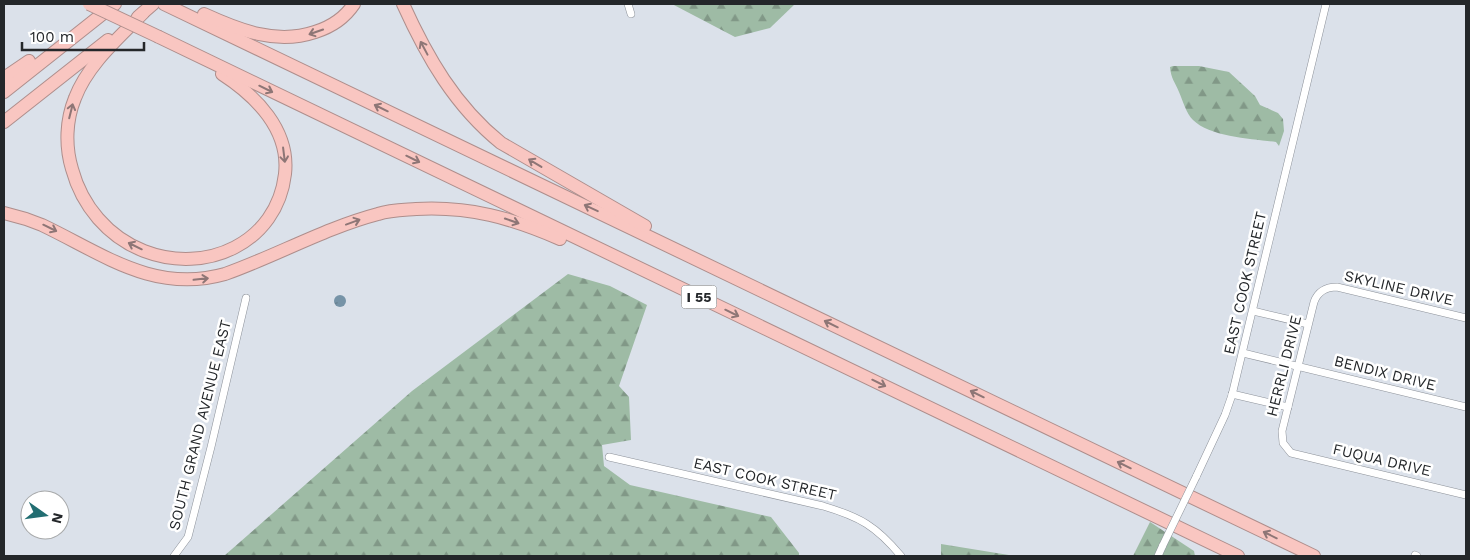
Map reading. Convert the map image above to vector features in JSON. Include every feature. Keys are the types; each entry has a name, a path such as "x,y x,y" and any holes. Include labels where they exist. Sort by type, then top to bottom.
{"highway":[{"path":"4,92 115,4"},
{"path":"153,4 100,57 80,87 69,121 69,160 81,194 89,208 106,227 126,242 145,251 171,257 194,258 220,253 239,246 252,238 262,227 281,197 285,170 284,152 271,118 260,105 226,77 182,48"},
{"name":"I 55","path":"164,4 186,9 745,283 1314,556"},
{"path":"186,9 256,34 274,37 293,37 308,35 331,26 348,12 354,4"},
{"path":"403,4 421,42 443,80 460,104 482,127 501,143 745,283"},
{"name":"I 55","path":"90,5 1238,556"},
{"path":"4,122 143,13"},
{"path":"4,78 40,53 58,48"},
{"path":"4,213 26,218 137,271 161,278 179,280 211,278 233,271 379,213 429,209 476,211 500,217 660,278"}],"street":[{"path":"628,4 631,14"},
{"name":"EAST COOK STREET","path":"1158,556 1225,415 1232,394 1326,4"},
{"name":"SKYLINE DRIVE","path":"1325,289 1337,287 1466,318"},
{"name":"HERRLI DRIVE","path":"1291,453 1283,443 1282,432 1308,324 1318,293 1325,289"},
{"name":"SOUTH GRAND AVENUE EAST","path":"174,556 188,537 246,298"},
{"path":"1253,311 1308,324"},
{"name":"BENDIX DRIVE","path":"1243,353 1466,407"},
{"path":"1232,394 1288,407"},
{"name":"FUQUA DRIVE","path":"1291,453 1466,495"},
{"name":"EAST COOK STREET","path":"609,457 851,514 873,527 901,556"}],"green space":[{"path":"672,4 795,4 770,28 735,37"},
{"path":"1199,66 1229,72 1255,96 1260,105 1278,113 1283,119 1284,131 1279,146 1276,142 1221,134 1201,126 1193,120 1171,75 1170,67"},
{"path":"568,274 610,286 647,305 619,386 629,397 631,440 602,445 604,466 630,485 771,517 799,553 799,556 224,556 412,391"},
{"path":"1150,522 1194,551 1195,556 1133,556"},
{"path":"941,544 1015,556 941,556"}],"water":[{"path":"340,295 346,301 340,307 334,301"}]}
